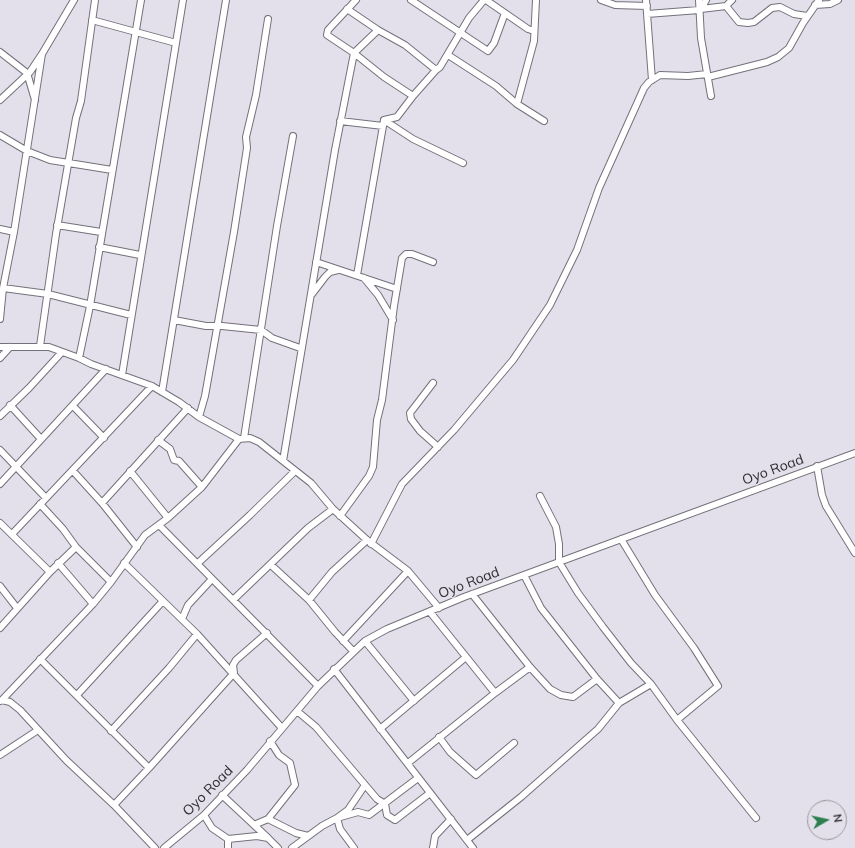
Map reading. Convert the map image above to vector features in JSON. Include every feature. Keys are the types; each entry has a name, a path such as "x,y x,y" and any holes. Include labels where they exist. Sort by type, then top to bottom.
{"street":[{"path":"0,100 27,73 42,54 74,0"},
{"path":"40,346 57,225 76,118 81,101 95,0"},
{"path":"79,358 90,306 134,30 141,0"},
{"path":"122,375 140,255 159,154 183,0"},
{"path":"162,392 226,0"},
{"path":"356,0 328,30 327,35 354,52 384,77 413,96"},
{"path":"411,0 488,51 494,43 505,14"},
{"path":"384,123 397,117 413,96 436,70 440,68 470,18 485,0 528,29 534,31"},
{"path":"517,104 532,51 536,0"},
{"path":"601,0 615,5 647,3 652,80"},
{"path":"698,0 700,10 701,38 711,96"},
{"path":"700,10 706,0"},
{"path":"647,14 700,10 726,6 732,0"},
{"path":"309,600 332,572 369,542 402,484 464,419 513,360 550,305 577,250 612,157 640,96 652,80 660,75 707,75 767,62 778,57 789,48 807,16 817,2 830,4 838,0"},
{"path":"726,6 740,22 748,23 754,22 765,11 780,6 794,14 807,16"},
{"path":"347,9 378,30 405,44 436,70"},
{"path":"199,417 205,396 234,232 247,148 246,138 256,95 268,19"},
{"path":"92,20 134,30 176,43"},
{"path":"283,461 300,348 340,121 354,52 378,30"},
{"path":"0,52 27,73 35,102"},
{"path":"0,319 3,288 14,232 42,54"},
{"path":"448,55 496,86 517,104 544,121"},
{"path":"340,121 384,123 463,163"},
{"path":"357,275 384,123"},
{"path":"0,135 26,152 50,160 112,170"},
{"path":"1,701 93,604 146,535 168,518 202,487 241,439 261,330 293,136"},
{"path":"57,225 101,232"},
{"path":"0,229 14,232"},
{"path":"99,247 140,255"},
{"path":"340,516 369,476 373,467 377,420 382,400 402,258 406,254 412,254 433,262"},
{"path":"316,262 397,289"},
{"path":"310,297 330,272 338,270"},
{"path":"364,278 378,295 393,320"},
{"path":"3,288 48,294 90,306 131,315"},
{"path":"174,320 201,326 261,330 272,338 300,348"},
{"path":"0,358 10,347"},
{"path":"0,348 49,347 152,386 188,408 199,417 241,439 259,442 311,483 340,516 369,542 408,571 439,608"},
{"path":"0,416 29,388 62,352"},
{"path":"0,484 106,369"},
{"path":"433,383 410,413 411,419 420,431 438,447"},
{"path":"13,534 152,386"},
{"path":"10,405 41,439"},
{"path":"73,406 104,438"},
{"path":"102,503 188,408"},
{"path":"158,440 170,449 174,460 179,462 202,487"},
{"path":"0,450 46,498"},
{"name":"Oyo Road","path":"164,848 204,815 247,770 318,686 353,650 365,641 387,629 472,594 855,453"},
{"path":"817,466 822,495 826,506 855,553"},
{"path":"73,471 102,503 137,547"},
{"path":"130,471 168,518"},
{"path":"198,562 250,515 295,471"},
{"path":"540,496 556,527 559,544 559,562 578,593 631,663 651,684 677,720 756,818"},
{"path":"40,504 63,529 76,547 111,582"},
{"path":"233,600 308,528 333,508"},
{"path":"0,523 13,534 50,572"},
{"path":"159,525 198,562 212,579 318,686"},
{"path":"621,539 655,595 694,648 718,686 677,720"},
{"path":"0,628 58,563 76,547"},
{"path":"124,562 197,634 282,727"},
{"path":"58,563 93,604"},
{"path":"271,565 309,600 343,641 353,650"},
{"path":"343,641 408,571"},
{"path":"524,575 541,608 597,679 619,703"},
{"path":"182,619 188,605 212,579"},
{"path":"0,586 17,608"},
{"path":"472,594 530,667 550,689 570,698 597,679"},
{"path":"77,695 163,601"},
{"path":"430,612 494,693"},
{"path":"114,805 234,673 233,665 236,660 267,633"},
{"path":"111,731 169,668 197,634"},
{"path":"365,641 414,701"},
{"path":"380,729 466,657"},
{"path":"40,659 149,768"},
{"path":"408,764 494,693 530,667"},
{"path":"334,669 473,848"},
{"path":"467,840 521,797 598,729 619,703 651,684"},
{"path":"1,701 10,702 20,710 66,760 114,805 155,848"},
{"path":"297,711 316,727 365,786 377,799 385,804 387,815 395,820 430,793"},
{"path":"0,756 38,730"},
{"path":"439,738 450,752 476,775 514,743"},
{"path":"254,825 268,819 295,785 290,763 279,754 270,741"},
{"path":"337,818 358,812 369,815 418,778"},
{"path":"292,848 348,810 365,786"},
{"path":"222,796 278,848"},
{"path":"204,815 212,828 228,839 257,836 268,838"},
{"path":"337,818 340,829 354,848"},
{"path":"268,819 296,833 308,836"},
{"path":"434,848 435,836 451,819"},
{"path":"228,839 228,848"}]}
